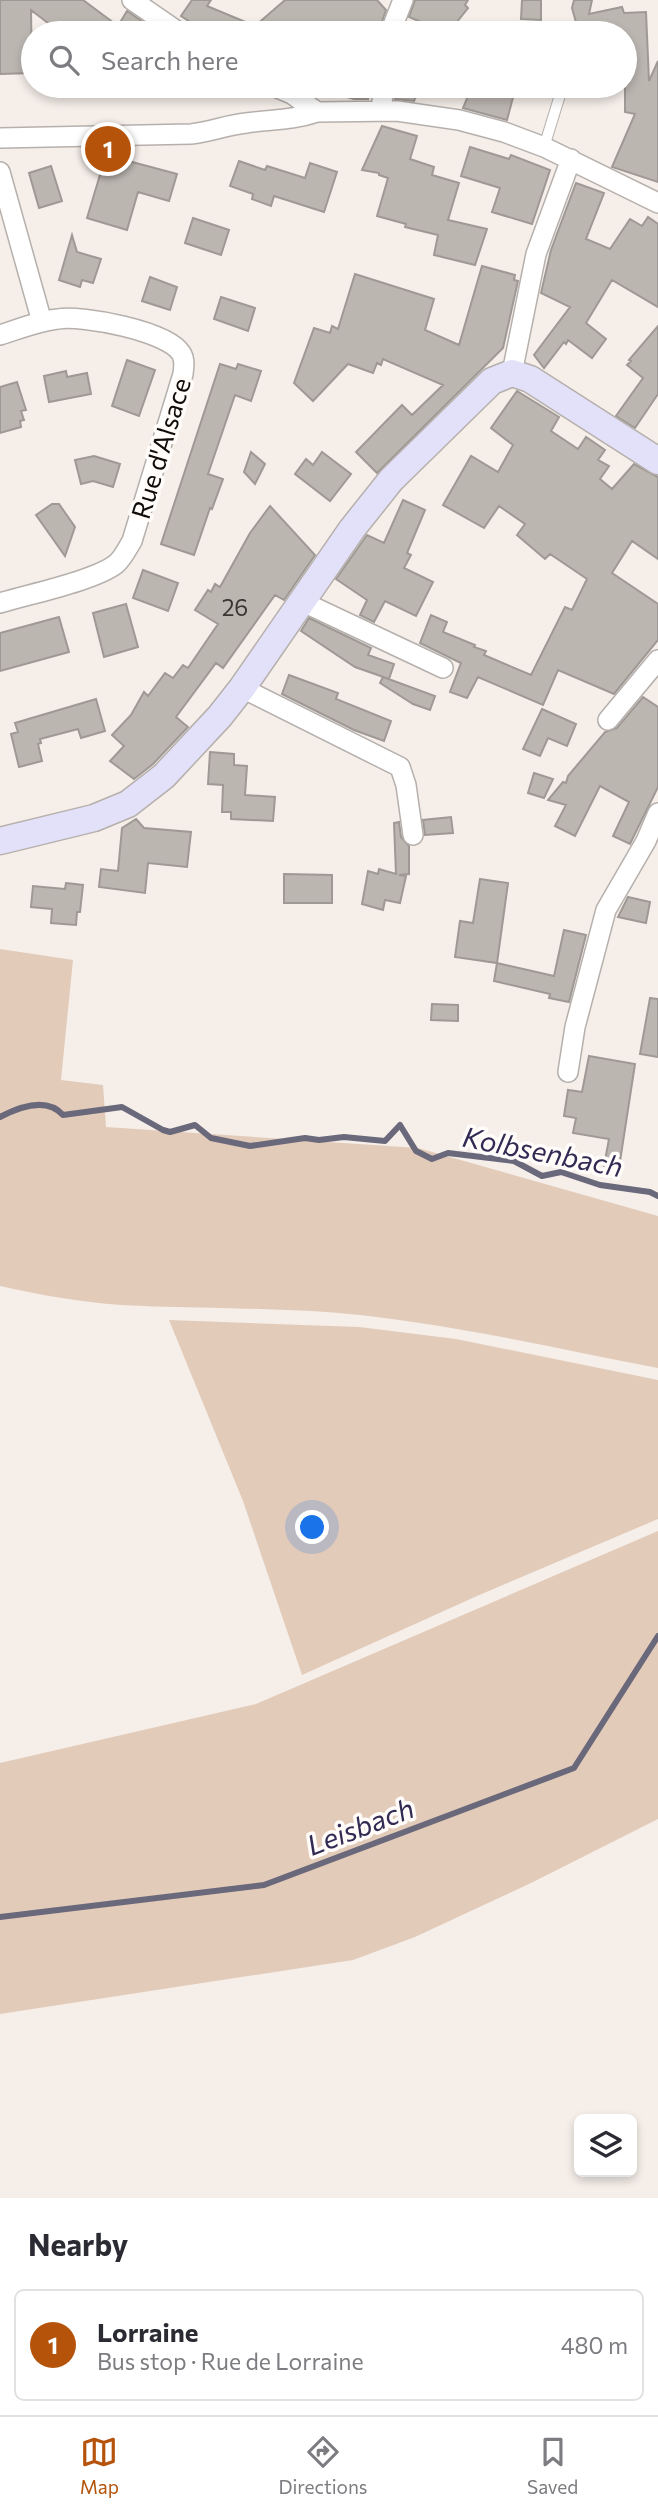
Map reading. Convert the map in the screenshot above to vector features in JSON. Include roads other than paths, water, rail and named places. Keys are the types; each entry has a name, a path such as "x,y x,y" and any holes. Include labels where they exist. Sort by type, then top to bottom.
{"main road":[{"path":"0,841 94,818 128,804 164,776 220,716 242,688 352,529 391,480 492,381 512,373 530,379 658,461"}],"street":[{"path":"132,0 163,21"},
{"path":"395,21 403,0"},
{"path":"298,98 317,112"},
{"path":"381,110 382,98"},
{"path":"0,138 191,134 242,123 297,119 317,112 381,110 459,120 504,132 571,159 658,203"},
{"path":"512,373 536,254 571,159"},
{"path":"0,172 42,322"},
{"name":"Rue d'Alsace","path":"0,335 57,318 92,318 173,344 182,354 183,374 132,541 117,562 97,575 0,603"},
{"path":"303,602 443,668"},
{"path":"608,720 658,660"},
{"path":"242,688 400,767 406,785 413,835"},
{"path":"568,1072 575,1027 606,909 646,841 658,813"}],"lane":[{"path":"544,147 559,98"}],"waterway":[{"name":"Kolbsenbach","path":"0,1117 16,1110 41,1105 49,1106 63,1115 122,1107 163,1130 170,1132 195,1125 211,1138 250,1146 305,1138 319,1140 344,1137 385,1141 400,1125 416,1151 432,1159 448,1153 514,1161 542,1176 561,1172 600,1185 650,1192 658,1196"},
{"name":"Leisbach","path":"0,1917 264,1885 574,1768 658,1636"}],"place":[{"name":"Lorraine","path":"108,149"}]}
